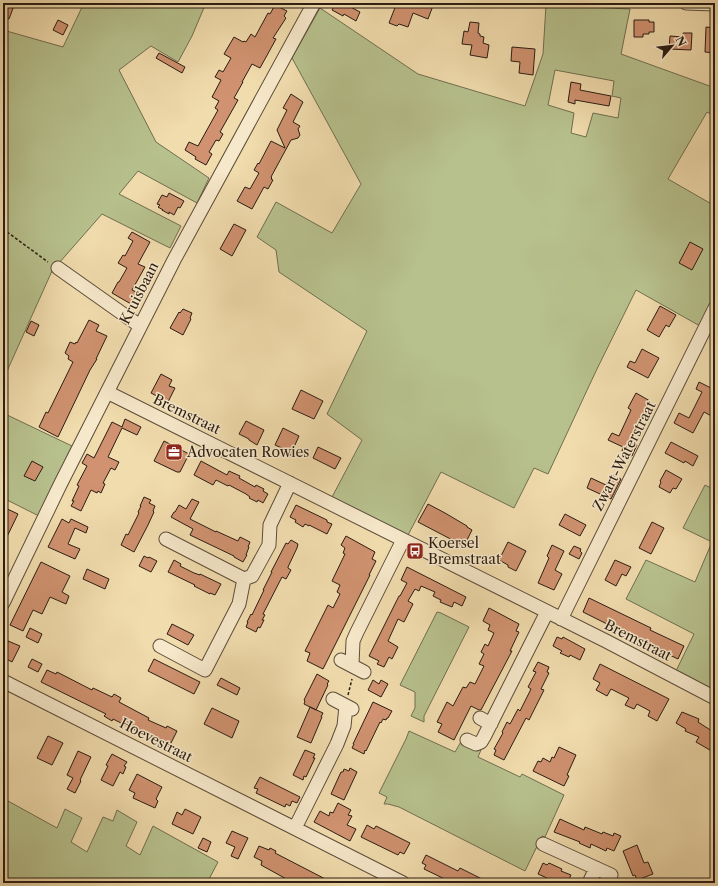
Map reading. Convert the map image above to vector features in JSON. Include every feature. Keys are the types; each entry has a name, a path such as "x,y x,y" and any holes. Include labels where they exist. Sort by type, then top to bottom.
{"street":[{"name":"Kruisbaan","path":"3,603 174,260 314,3"},
{"path":"686,3 715,4"},
{"path":"58,268 140,326"},
{"name":"Zwart-Waterstraat","path":"561,619 715,308"},
{"name":"Bremstraat","path":"107,392 561,619 715,698"},
{"path":"166,539 244,579 252,576 268,545 270,525 290,483"},
{"path":"364,672 346,663 357,632 403,540"},
{"path":"160,646 205,670 239,604 244,579"},
{"path":"467,740 476,744 481,742 485,721 547,612"},
{"name":"Hoevestraat","path":"3,681 403,883"},
{"path":"295,828 337,744 350,708 333,699"},
{"path":"543,844 611,875"},
{"path":"588,883 596,868"}],"path":[{"path":"3,229 58,268"},
{"path":"346,663 353,670 350,687 350,708"}],"green space":[{"path":"84,3 206,3 192,36 178,62 151,46 119,70 156,142 209,178 197,203 138,171 119,194 181,226 170,248 102,214 52,271 3,380 3,30 63,47"},
{"path":"546,5 630,9 621,54 715,88 715,116 707,112 668,179 715,206 715,292 700,326 636,290 548,474 534,468 514,508 441,472 407,537 331,499 362,440 327,414 367,331 279,272 276,250 257,237 276,202 332,233 361,184 292,58 320,8 418,74 525,106 543,54","holes":["555,70 614,81 612,96 621,98 618,118 593,113 586,137 571,133 574,113 548,105"]},
{"path":"3,413 72,446 39,516 3,498"},
{"path":"705,485 715,490 715,692 676,671 694,634 626,599 646,560 695,582 712,542 683,528"},
{"path":"437,612 469,627 424,716 424,722 411,716 415,708 415,692 400,685"},
{"path":"409,731 455,752 462,740 481,750 478,757 520,777 522,774 564,795 545,837 542,836 525,871 399,807 384,804 387,797 379,793"},
{"path":"8,801 57,828 65,809 82,818 71,842 87,852 103,817 113,821 117,810 137,822 126,846 140,855 153,826 218,862 207,883 3,883 3,810"}],"building":[{"path":"3,3 15,3 9,19 3,16"},
{"path":"336,3 343,3 360,12 356,21 344,14 343,16 332,10"},
{"path":"399,3 434,3 428,19 413,13 408,27 399,24 397,26 389,23 396,5 399,6"},
{"path":"275,5 287,11 284,16 286,18 273,38 276,39 260,68 252,64 242,82 234,98 238,100 220,132 223,134 219,141 216,140 209,152 212,154 206,165 195,159 196,157 185,150 189,142 198,146 218,110 215,108 219,101 212,97 221,80 215,77 219,70 223,72 231,58 224,54 234,37 246,42 251,34 255,37 268,13 270,14"},
{"path":"58,20 68,25 63,35 53,30"},
{"path":"634,20 649,20 649,22 654,22 654,32 643,34 643,37 634,37"},
{"path":"470,22 479,23 478,33 480,36 484,37 483,43 489,45 487,58 470,55 472,45 462,44 464,31 468,32"},
{"path":"706,27 715,28 715,53 705,52"},
{"path":"683,33 692,33 691,50 669,49 670,36 683,37"},
{"path":"512,47 535,49 533,75 519,73 520,62 511,61"},
{"path":"159,53 185,67 182,73 156,58"},
{"path":"571,82 581,84 580,90 611,96 609,106 575,100 575,104 568,102"},
{"path":"291,94 303,102 293,122 300,126 298,129 300,135 298,138 291,140 271,177 273,180 268,189 264,187 252,209 237,201 245,187 250,189 259,173 254,170 258,163 259,164 271,141 285,148 277,130 287,110 283,108"},
{"path":"169,193 184,201 180,208 178,207 174,215 162,210 158,207 160,205 157,204 162,195 167,197"},
{"path":"234,224 246,230 232,256 220,249"},
{"path":"132,232 150,242 138,264 145,267 132,290 138,293 131,304 112,293 127,268 118,263 123,255 125,256 133,241 128,238"},
{"path":"690,242 703,249 692,270 679,263"},
{"path":"660,306 676,315 669,327 666,325 659,337 647,330"},
{"path":"183,309 192,313 191,319 183,335 170,328 179,312 180,313"},
{"path":"89,320 99,325 96,331 107,336 58,437 39,427 46,412 48,413 73,362 68,359 69,356 65,353 70,342 75,344 76,342 77,343"},
{"path":"31,321 39,325 34,336 26,332"},
{"path":"642,349 659,358 648,378 627,367 630,361 635,363"},
{"path":"161,374 172,380 169,386 175,388 168,402 151,393"},
{"path":"699,382 715,390 715,418 704,412 693,433 674,423 679,413 689,418 702,392 696,389"},
{"path":"301,390 323,401 314,419 292,409"},
{"path":"636,393 650,401 630,442 637,445 632,456 622,451 623,447 608,440 612,433 619,436 631,410 628,408"},
{"path":"125,419 141,427 137,435 122,428 108,457 119,462 115,470 111,468 103,483 105,484 101,493 91,490 81,511 71,506 79,486 77,485 87,466 82,463 87,454 94,458 112,422 122,427"},
{"path":"246,421 264,430 257,445 239,434"},
{"path":"283,428 299,436 290,456 282,452 284,449 275,445"},
{"path":"164,441 189,454 180,472 154,461"},
{"path":"671,442 698,456 693,466 665,453"},
{"path":"318,447 341,458 335,469 313,458"},
{"path":"32,461 43,467 35,481 24,476"},
{"path":"201,461 227,475 229,471 240,476 239,478 255,487 256,485 264,489 263,491 268,494 263,503 249,498 250,497 246,494 229,485 228,486 216,480 213,485 194,475"},
{"path":"666,470 682,479 676,489 673,488 670,493 659,487 660,481"},
{"path":"611,474 621,479 611,499 587,488 591,478 606,485"},
{"path":"144,497 151,500 149,503 155,506 154,512 134,552 121,545 139,513 138,512"},
{"path":"192,499 199,502 190,519 238,541 240,537 250,542 247,555 243,562 234,556 190,535 193,529 171,517 179,505 186,509"},
{"path":"428,504 472,530 464,546 418,522"},
{"path":"296,505 327,520 327,522 332,524 327,534 309,525 305,524 303,527 295,522 296,520 290,517"},
{"path":"3,507 18,514 3,545"},
{"path":"565,514 586,525 580,536 559,525"},
{"path":"62,519 69,523 71,519 88,527 86,533 75,528 68,544 80,549 75,559 48,547"},
{"path":"652,522 664,528 651,554 639,548"},
{"path":"346,536 375,552 372,559 376,561 323,669 307,661 310,653 305,651 328,605 333,608 340,594 337,592 340,585 332,581 345,554 343,553 345,548 341,545"},
{"path":"291,540 298,544 288,567 291,570 286,579 282,577 263,614 265,615 262,620 264,620 256,632 246,627 247,622 251,614 252,615 286,543 288,544"},
{"path":"508,542 526,551 516,571 499,560"},
{"path":"552,545 564,551 555,570 562,574 554,590 538,583 549,558 547,556"},
{"path":"574,546 581,549 580,551 582,553 579,559 569,554"},
{"path":"144,556 157,561 151,572 139,566"},
{"path":"174,560 181,564 180,566 221,584 215,595 210,594 168,572"},
{"path":"615,560 631,567 626,576 622,574 616,586 605,580"},
{"path":"41,562 70,576 62,592 69,596 66,604 50,597 42,614 33,610 23,631 10,625"},
{"path":"407,567 466,597 462,606 454,602 452,607 440,602 441,600 433,596 435,592 421,586 419,591 415,589 408,601 413,604 404,622 398,619 388,641 398,647 392,659 389,657 384,667 377,664 379,661 369,656 407,583 401,580"},
{"path":"87,569 109,579 105,589 83,579"},
{"path":"589,598 684,646 678,659 583,612"},
{"path":"489,608 519,624 516,631 519,632 510,651 512,651 481,710 471,706 454,740 438,732 442,724 437,722 447,702 453,706 463,687 466,688 470,682 475,684 484,666 479,664 484,654 481,652 485,644 488,646 494,633 488,630 490,625 483,621"},
{"path":"172,624 194,635 188,645 167,634"},
{"path":"30,628 42,634 38,643 26,637"},
{"path":"557,637 562,639 563,637 585,649 580,660 570,655 569,657 560,653 562,651 553,646"},
{"path":"3,640 20,646 12,662 3,657"},
{"path":"32,659 42,664 38,672 28,667"},
{"path":"154,659 200,682 194,694 148,671"},
{"path":"538,662 549,667 547,672 549,673 541,689 544,690 529,720 526,718 504,760 494,755 496,750 494,749 507,722 510,724 518,709 520,711 531,689 528,687 536,672 533,671"},
{"path":"600,664 669,699 657,721 648,716 650,711 637,704 634,709 625,705 629,698 611,689 607,696 596,690 600,683 593,679"},
{"path":"47,670 56,674 57,672 92,690 93,688 112,697 114,694 121,698 119,702 149,718 148,720 177,731 169,747 113,719 112,721 104,716 106,714 41,682"},
{"path":"317,674 329,681 316,710 304,704 304,700"},
{"path":"221,678 240,688 237,695 217,685"},
{"path":"373,680 379,684 381,680 388,684 381,697 368,690"},
{"path":"373,702 392,711 386,720 383,719 381,723 380,722 364,754 352,748"},
{"path":"310,707 323,713 311,743 297,737"},
{"path":"212,708 239,721 232,738 204,724"},
{"path":"682,712 699,719 698,722 715,733 715,753 696,742 699,737 685,731 686,729 676,723"},
{"path":"48,736 63,743 52,765 37,758"},
{"path":"559,747 576,755 564,786 533,771 538,761 541,762 543,758 550,762 552,757 554,758"},
{"path":"305,750 315,754 313,758 315,758 303,780 293,775"},
{"path":"78,751 91,757 75,793 67,789 73,778 67,775"},
{"path":"112,754 127,762 124,766 126,767 123,774 120,772 113,786 101,780 108,766 106,765"},
{"path":"350,768 357,772 344,800 331,794 341,772 343,772 344,769 349,771"},
{"path":"137,774 162,787 156,799 158,801 155,808 133,798 135,793 129,790"},
{"path":"260,777 300,797 297,803 292,801 290,806 286,804 285,807 256,793 258,789 254,788"},
{"path":"338,803 351,810 348,815 352,816 347,825 356,829 350,841 314,822 320,811 329,816 330,812 333,813"},
{"path":"185,809 201,817 193,834 172,824 177,812 182,815"},
{"path":"560,819 584,830 585,827 602,834 603,832 613,836 614,833 621,836 614,851 607,848 606,851 591,844 590,848 579,843 580,842 554,832"},
{"path":"367,825 374,829 376,826 410,843 404,854 400,852 398,855 361,837"},
{"path":"232,831 248,838 238,859 231,856 235,847 226,843"},
{"path":"203,838 211,842 207,852 198,848"},
{"path":"637,845 644,863 648,862 653,874 637,880 635,875 633,876 623,851"},
{"path":"259,846 276,851 275,853 333,883 289,883 290,881 261,865 262,861 254,857"},
{"path":"426,855 458,871 460,868 490,883 453,883 424,869 426,865 422,863"},
{"path":"543,863 547,865 549,863 562,869 561,871 571,875 567,883 552,883 546,880 547,878 538,874"}],"place":[{"name":"Advocaten Rowies","path":"174,452"},
{"name":"Koersel Bremstraat","path":"415,551"}]}
